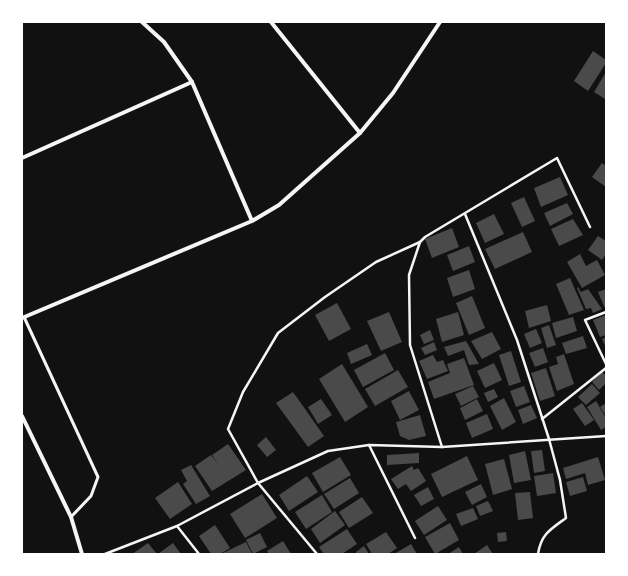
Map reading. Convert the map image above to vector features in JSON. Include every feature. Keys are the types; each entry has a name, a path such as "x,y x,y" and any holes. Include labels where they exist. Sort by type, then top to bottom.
{"street":[{"path":"142,22 164,42 192,82 252,221"},
{"path":"271,22 360,133"},
{"path":"23,318 252,221 279,205 360,133 393,93 440,22"},
{"path":"22,158 192,82"},
{"path":"22,416 71,517 82,554"}],"lane":[{"path":"23,318 98,477 91,496 71,517"}],"path":[{"path":"317,554 258,483 228,429 242,392 278,333 325,296 376,262 420,242 425,237 557,158 590,227"},
{"path":"465,214 517,340 549,439 560,480 566,518 546,533 540,543 538,554"},
{"path":"420,242 409,275 410,345 442,447"},
{"path":"606,312 585,320 606,364"},
{"path":"542,419 606,368"},
{"path":"105,554 178,526 258,483 328,451 369,445 442,447 606,436"},
{"path":"369,445 415,538"},
{"path":"178,526 199,554"}],"building":[{"path":"593,51 606,60 606,63 588,91 574,81"},
{"path":"606,72 606,97 605,99 594,92"},
{"path":"602,163 606,166 606,187 592,177"},
{"path":"560,177 568,195 541,207 534,188"},
{"path":"524,197 535,221 522,227 511,203"},
{"path":"567,203 573,214 550,226 544,213"},
{"path":"494,214 504,234 485,243 476,223"},
{"path":"573,219 583,235 559,246 551,229"},
{"path":"452,228 459,247 432,258 425,239"},
{"path":"523,232 532,252 495,269 485,249"},
{"path":"598,236 606,241 606,254 602,260 588,250"},
{"path":"469,246 475,262 453,271 447,255"},
{"path":"580,254 586,266 597,260 605,275 582,288 567,262"},
{"path":"469,270 475,289 453,297 447,278"},
{"path":"570,278 584,310 569,315 556,284"},
{"path":"578,287 581,292 588,289 602,309 593,313 591,308 586,309 577,288"},
{"path":"606,289 606,311 598,292"},
{"path":"472,296 485,328 469,335 456,303"},
{"path":"337,303 351,329 329,341 315,315"},
{"path":"547,305 551,321 529,328 525,311"},
{"path":"389,312 402,342 381,351 367,321"},
{"path":"458,312 464,335 442,342 436,319"},
{"path":"606,315 606,335 600,337 593,320"},
{"path":"573,317 577,331 556,338 552,323"},
{"path":"549,325 556,345 547,348 541,328"},
{"path":"536,329 542,343 530,348 524,334"},
{"path":"430,330 434,340 424,344 420,335"},
{"path":"492,332 501,349 482,359 471,341"},
{"path":"583,336 587,348 566,354 562,343"},
{"path":"606,337 606,348 602,339"},
{"path":"466,341 479,364 469,365 464,350 448,356 444,347"},
{"path":"434,342 437,350 425,355 421,348"},
{"path":"367,344 372,355 351,364 347,353"},
{"path":"543,348 548,362 535,367 529,353"},
{"path":"511,351 521,382 509,386 499,355"},
{"path":"385,353 394,370 363,387 354,370"},
{"path":"564,354 574,384 557,391 549,367 558,364 556,357"},
{"path":"433,355 437,362 443,360 448,371 427,379 419,361"},
{"path":"464,358 474,385 434,399 428,382 450,373 447,364"},
{"path":"494,363 502,380 485,388 477,371"},
{"path":"342,364 368,407 345,422 319,379"},
{"path":"546,368 555,396 540,401 531,373"},
{"path":"398,370 408,387 375,406 365,389"},
{"path":"602,372 606,376 606,383 599,390 592,382"},
{"path":"592,384 600,393 586,405 578,397"},
{"path":"473,386 479,397 461,406 455,394"},
{"path":"524,386 530,402 516,407 510,391"},
{"path":"494,389 498,397 488,402 484,393"},
{"path":"409,391 419,410 400,420 391,401"},
{"path":"293,392 324,436 308,447 276,403"},
{"path":"504,398 516,422 502,430 490,406"},
{"path":"321,399 332,415 318,424 308,407"},
{"path":"477,399 483,411 465,420 460,408"},
{"path":"596,401 606,418 606,427 601,430 587,407"},
{"path":"582,403 594,420 585,426 573,409"},
{"path":"606,403 606,416 600,407"},
{"path":"531,405 537,418 523,424 518,410"},
{"path":"487,414 493,429 472,438 466,423"},
{"path":"420,415 426,436 409,440 400,436 396,422"},
{"path":"266,437 276,450 267,457 257,445"},
{"path":"228,444 246,470 212,491 195,466 211,455 218,464 212,455"},
{"path":"542,450 545,471 534,473 531,451"},
{"path":"525,451 531,480 514,483 509,455"},
{"path":"419,453 419,463 387,465 387,455"},
{"path":"467,456 478,480 442,497 431,474"},
{"path":"340,457 351,475 323,492 312,473"},
{"path":"598,457 605,480 588,485 585,473 566,479 563,468"},
{"path":"504,459 512,489 493,495 485,464"},
{"path":"191,465 210,496 196,504 183,484 187,481 181,470"},
{"path":"412,466 414,470 418,468 426,481 411,491 406,484 398,489 391,479"},
{"path":"553,473 556,493 537,496 534,476"},
{"path":"307,476 318,492 289,511 279,495"},
{"path":"583,477 587,491 570,496 566,482"},
{"path":"350,478 359,493 334,509 324,494"},
{"path":"178,482 192,504 170,519 155,498"},
{"path":"481,484 487,497 472,505 465,492"},
{"path":"428,487 434,499 421,506 414,495"},
{"path":"530,492 533,518 518,520 515,493"},
{"path":"262,494 277,518 245,538 230,514"},
{"path":"322,495 332,512 306,529 295,512"},
{"path":"362,497 373,513 349,528 339,512"},
{"path":"488,501 493,511 480,516 476,506"},
{"path":"438,506 447,520 424,535 415,521"},
{"path":"473,508 478,519 461,526 456,514"},
{"path":"335,511 345,525 320,543 311,529"},
{"path":"450,523 459,540 435,554 425,537"},
{"path":"215,525 230,548 220,554 211,554 199,536"},
{"path":"347,529 357,544 342,554 324,554 319,547"},
{"path":"386,532 397,548 388,554 372,554 366,544"},
{"path":"506,532 507,541 498,542 497,533"},
{"path":"260,533 267,547 253,554 246,540"},
{"path":"283,541 291,554 269,554 267,551"},
{"path":"246,542 252,554 221,554"},
{"path":"148,543 157,554 132,554"},
{"path":"173,543 181,554 158,554"},
{"path":"411,544 417,554 394,554"},
{"path":"487,545 493,554 474,554"},
{"path":"364,546 369,554 357,554 356,552"},
{"path":"459,547 463,554 448,554"}]}
